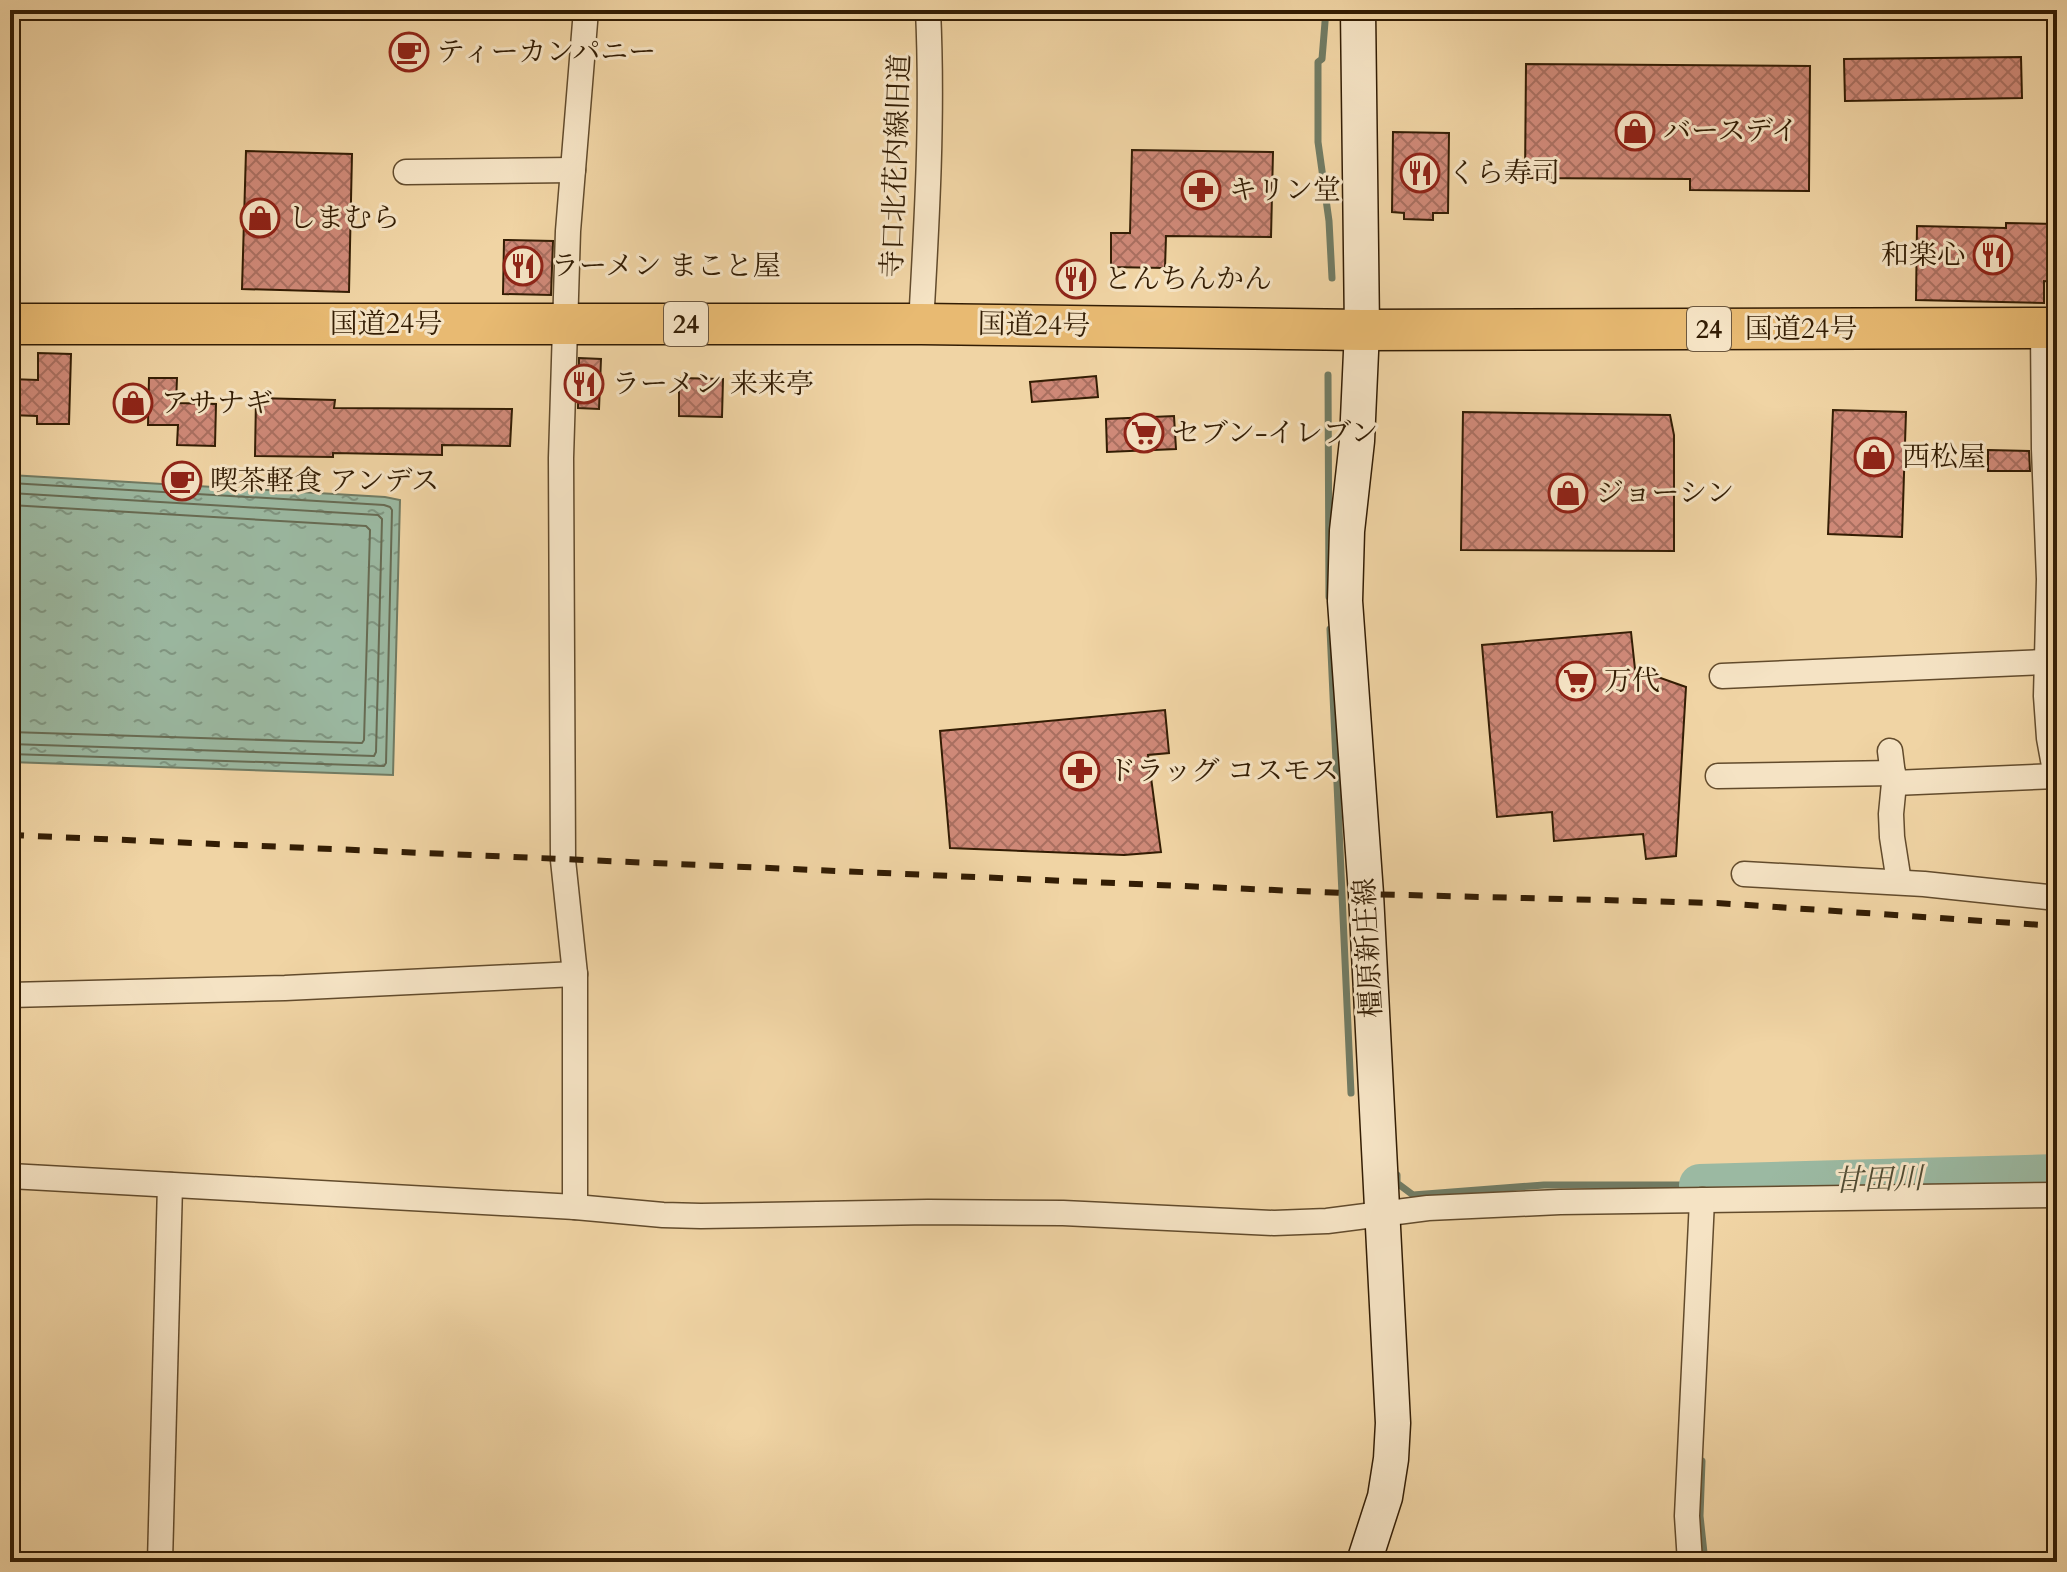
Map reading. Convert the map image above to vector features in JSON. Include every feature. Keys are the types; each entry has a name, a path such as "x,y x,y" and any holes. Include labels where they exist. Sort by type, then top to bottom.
{"highway":[{"name":"国道24号","path":"10,324 921,324 1362,330 2050,328"}],"main road":[{"name":"橿原新庄線","path":"1358,10 1362,330 1345,601 1366,894 1381,1213 1393,1386 1391,1459 1385,1497 1364,1562"}],"street":[{"path":"575,1207 575,974 563,860 561,458 564,324 586,10"},
{"name":"寺口北花内線旧道","path":"921,324 931,63 928,10"},
{"path":"406,172 573,170"},
{"path":"1718,776 1892,769 2056,779 2049,738 2046,662 2052,635 2044,449 2050,328"},
{"path":"1722,676 2046,662"},
{"path":"1892,769 1892,837 1899,882"},
{"path":"1744,874 1899,882 2057,898"},
{"path":"10,995 285,988 575,974"},
{"path":"10,1176 575,1207 663,1215 1063,1213 1274,1223 1327,1221 1381,1213 1487,1205 2057,1195"},
{"path":"160,1562 170,1185"},
{"path":"1690,1562 1688,1503 1702,1200"}],"water":[{"path":"1403,10 1578,10 1453,15"},
{"path":"10,475 400,500 393,775 10,762"}],"building":[{"path":"2021,57 2022,98 1845,101 1844,59"},
{"path":"1526,64 1810,66 1809,191 1690,190 1690,179 1525,178"},
{"name":"くら寿司","path":"1393,132 1449,133 1448,213 1433,213 1433,220 1404,219 1404,213 1392,212"},
{"name":"キリン堂","path":"1132,150 1273,152 1271,237 1166,236 1165,268 1111,267 1111,233 1130,233"},
{"path":"246,151 352,154 349,292 242,289"},
{"path":"2006,223 2056,224 2055,282 2044,281 2044,303 1916,300 1917,226 2006,228"},
{"path":"504,240 553,241 551,295 503,294"},
{"path":"38,353 71,354 69,424 37,424 37,416 10,415 10,379 38,380"},
{"path":"579,358 601,359 599,409 578,408"},
{"path":"1096,376 1098,397 1032,402 1030,382"},
{"path":"149,378 177,378 176,403 216,404 215,446 177,445 178,425 148,425"},
{"path":"679,378 723,379 722,417 679,416"},
{"path":"256,398 335,400 334,408 512,409 510,446 442,445 442,455 333,453 333,457 255,456"},
{"path":"1833,410 1906,412 1902,537 1828,534"},
{"name":"ジョーシン","path":"1463,412 1670,415 1674,435 1674,551 1461,550"},
{"path":"1174,416 1176,449 1107,452 1106,419"},
{"path":"1988,450 2029,451 2030,471 1988,471"},
{"path":"1631,632 1635,669 1686,687 1676,856 1646,859 1643,834 1554,841 1552,812 1497,817 1482,645"},
{"path":"1165,710 1169,753 1148,755 1161,852 1124,855 950,848 940,731"}],"waterway":[{"path":"1326,10 1322,59 1318,62 1318,142 1329,221 1332,278"},
{"path":"1328,375 1329,597"},
{"path":"1330,629 1351,1093"},
{"path":"1397,1175 1397,1183 1413,1195 1544,1185 1700,1185"},
{"name":"甘田川","path":"1700,1185 2057,1175"},
{"path":"1702,1461 1700,1516 1705,1562"}],"railway":[{"path":"10,835 1366,894 1717,903 2057,926"}],"place":[{"name":"ティーカンパニー","path":"409,52"},
{"name":"バースデイ","path":"1635,131"},
{"name":"くら寿司","path":"1420,173"},
{"name":"キリン堂","path":"1201,190"},
{"name":"しまむら","path":"260,218"},
{"name":"和楽心","path":"1993,255"},
{"name":"ラーメン まこと屋","path":"523,266"},
{"name":"とんちんかん","path":"1076,279"},
{"name":"ラーメン 来来亭","path":"584,384"},
{"name":"アサナギ","path":"133,403"},
{"name":"セブン-イレブン","path":"1144,433"},
{"name":"西松屋","path":"1874,457"},
{"name":"喫茶軽食 アンデス","path":"182,481"},
{"name":"ジョーシン","path":"1568,493"},
{"name":"万代","path":"1576,681"},
{"name":"ドラッグ コスモス","path":"1080,771"}]}
